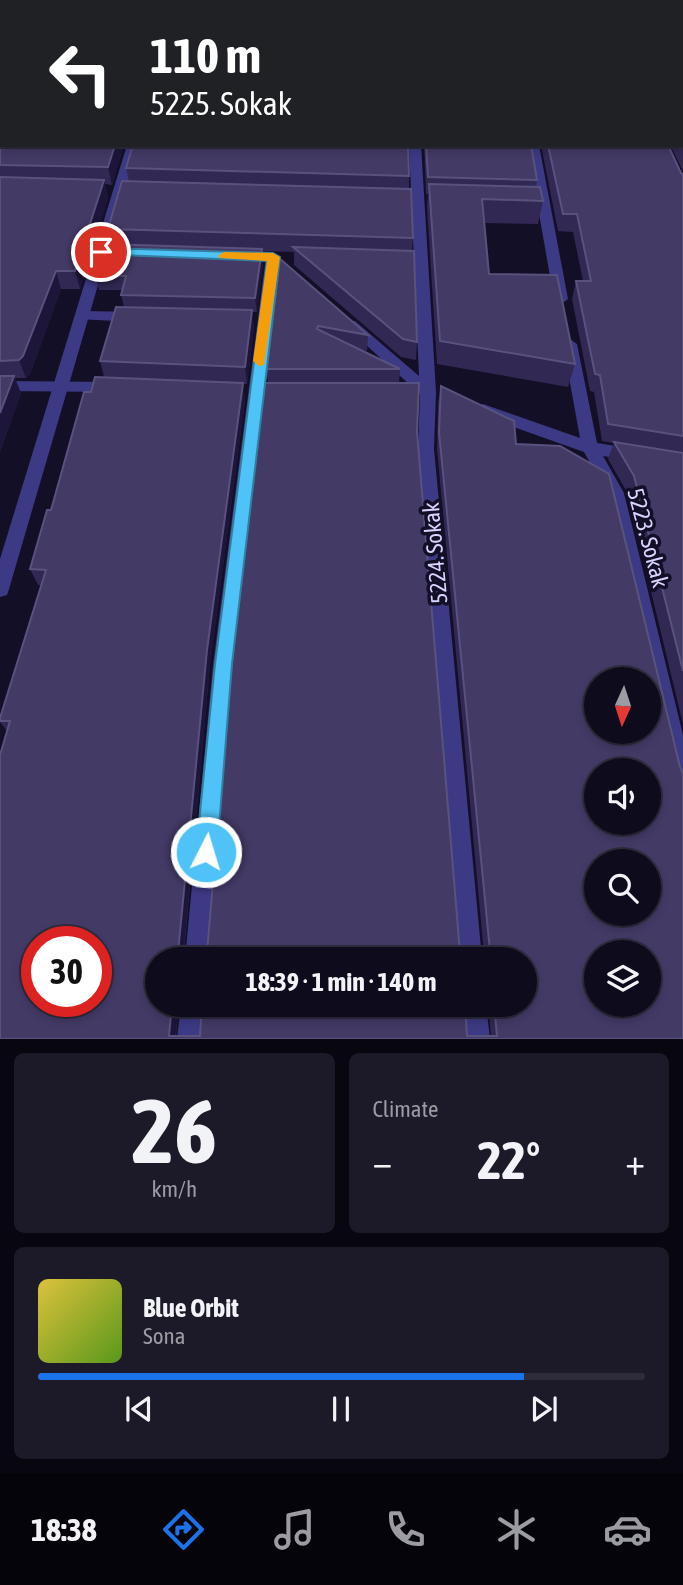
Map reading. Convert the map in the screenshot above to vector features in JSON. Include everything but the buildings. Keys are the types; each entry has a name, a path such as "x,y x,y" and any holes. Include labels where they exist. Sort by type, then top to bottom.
{"street":[{"path":"0,589 60,385 82,316 107,252 119,191 132,147"},
{"name":"5224. Sokak","path":"415,147 417,202 413,261 434,394 426,449 469,947"},
{"name":"5223. Sokak","path":"533,147 536,204 565,319 590,448 615,492 683,779"},
{"path":"198,947 223,664 255,393 259,320 276,259"},
{"path":"335,311 434,394"},
{"path":"82,316 147,318"},
{"path":"0,386 130,388"},
{"path":"401,392 434,394"},
{"path":"463,403 590,448 656,459"},
{"path":"190,1039 192,1017"},
{"path":"475,1017 478,1039"}],"slow traffic":[{"path":"224,256 273,257 259,361"}],"route":[{"path":"101,252 273,257 223,664 206,852"}]}
